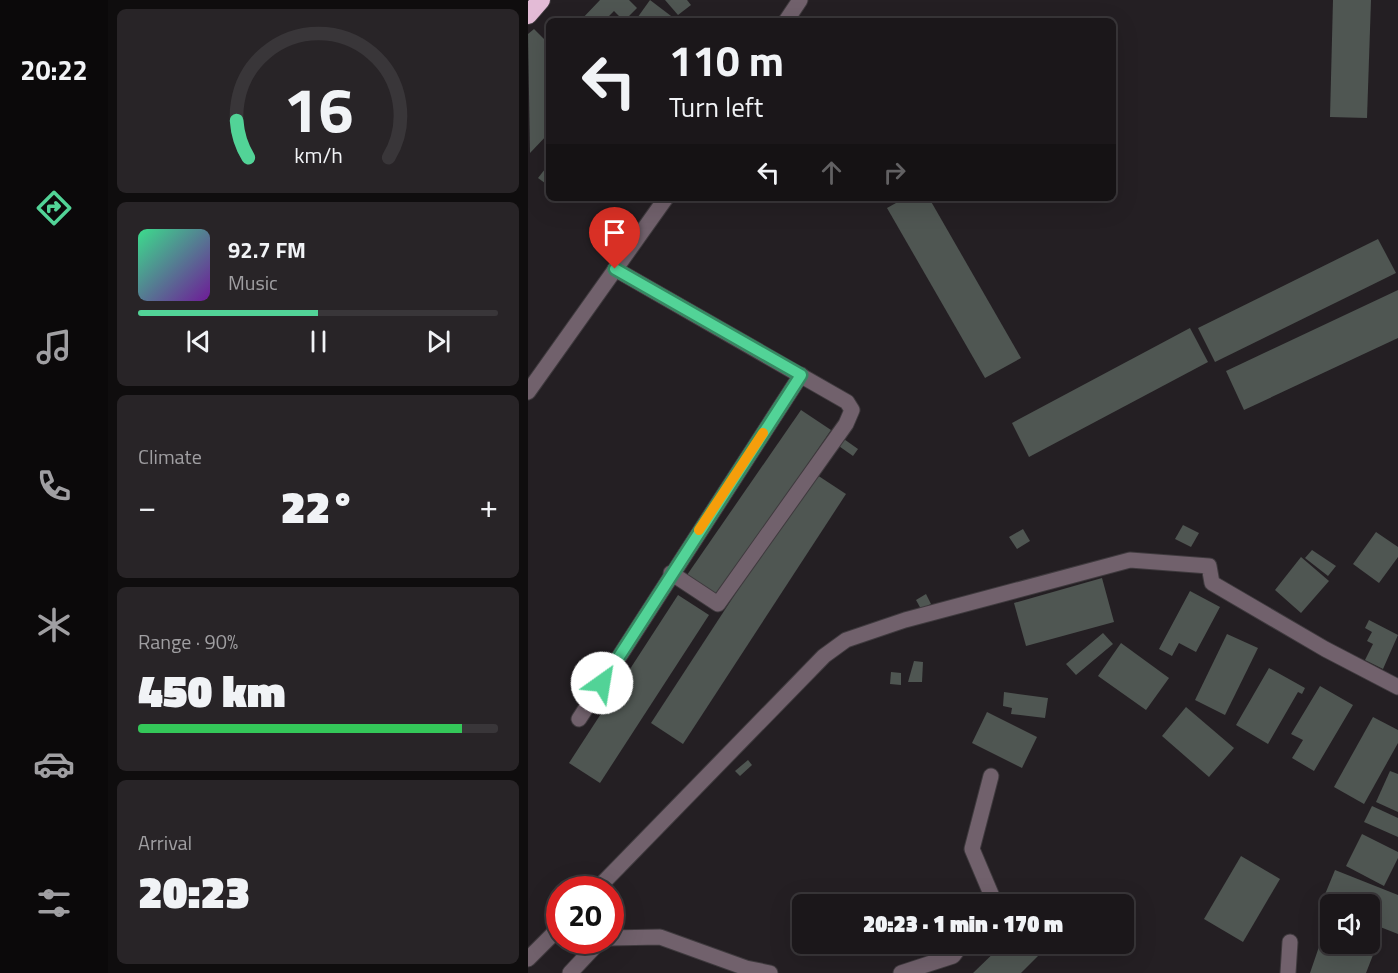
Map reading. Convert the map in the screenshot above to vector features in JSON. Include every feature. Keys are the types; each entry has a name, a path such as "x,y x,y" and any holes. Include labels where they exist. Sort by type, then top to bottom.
{"highway":[{"path":"528,15 541,0"}],"street":[{"path":"788,18 800,0"},
{"path":"528,392 664,201"},
{"path":"615,269 848,402 852,410 846,424 718,604 671,573"},
{"path":"579,719 671,573 801,375"},
{"path":"610,876 824,656 846,640 905,620 1063,576 1130,560 1209,566 1212,583 1324,649 1398,687"},
{"path":"991,776 972,849 991,894"},
{"path":"624,938 660,937 746,968 770,973"},
{"path":"528,959 546,941"},
{"path":"1288,973 1290,942"},
{"path":"570,973 588,954"},
{"path":"902,973 954,954"}],"building":[{"path":"600,0 629,0 637,8 627,18 621,18 614,11 607,18 583,18"},
{"path":"650,0 674,18 637,18"},
{"path":"665,0 687,0 691,5 678,15"},
{"path":"1333,0 1371,0 1367,118 1330,117"},
{"path":"534,29 546,41 546,136 530,153 528,34"},
{"path":"546,168 546,184 538,178"},
{"path":"900,201 931,201 1021,358 985,378 887,208"},
{"path":"1378,239 1396,273 1215,362 1198,328"},
{"path":"1398,290 1398,338 1244,410 1226,371"},
{"path":"1190,328 1208,362 1029,457 1012,423"},
{"path":"801,410 831,430 717,597 687,575"},
{"path":"841,437 858,449 853,456 836,444"},
{"path":"814,473 846,494 683,744 651,723"},
{"path":"1183,525 1199,533 1191,547 1175,539"},
{"path":"1023,529 1030,541 1017,549 1009,537"},
{"path":"1376,532 1398,547 1398,557 1379,583 1353,564"},
{"path":"1312,550 1336,566 1328,576 1305,558"},
{"path":"1301,557 1329,581 1301,613 1275,590"},
{"path":"1102,578 1114,622 1026,646 1014,603"},
{"path":"1190,591 1220,607 1196,652 1179,643 1172,656 1159,649"},
{"path":"926,594 931,604 921,609 916,600"},
{"path":"678,595 709,615 600,783 569,763"},
{"path":"1369,620 1398,635 1383,669 1365,660 1373,644 1367,641 1372,632 1365,628"},
{"path":"1103,633 1113,644 1076,675 1066,664"},
{"path":"1227,634 1258,648 1225,715 1195,700"},
{"path":"1121,643 1169,678 1146,710 1098,676"},
{"path":"914,661 923,662 922,682 908,682"},
{"path":"1269,668 1305,688 1302,694 1298,692 1268,744 1236,725"},
{"path":"891,672 901,673 901,685 890,684"},
{"path":"1320,686 1353,705 1314,771 1292,758 1303,740 1291,734"},
{"path":"1004,692 1048,698 1045,718 1011,714 1012,708 1003,706"},
{"path":"1186,707 1234,748 1209,777 1162,736"},
{"path":"987,712 1037,737 1022,768 972,743"},
{"path":"1373,717 1398,730 1398,743 1364,804 1334,787"},
{"path":"748,760 752,765 740,776 735,771"},
{"path":"1390,771 1398,774 1398,812 1376,802"},
{"path":"1372,806 1398,818 1398,837 1364,822"},
{"path":"1362,834 1398,852 1398,858 1384,886 1346,866"},
{"path":"1241,856 1280,879 1243,942 1204,919"},
{"path":"1335,870 1398,895 1398,934 1380,927 1380,894 1325,894"},
{"path":"1320,944 1320,954 1373,955 1366,973 1310,973"},
{"path":"993,954 1039,955 1021,973 973,973"}],"slow traffic":[{"path":"699,530 763,433"}],"route":[{"path":"602,683 801,375 615,269"}]}
